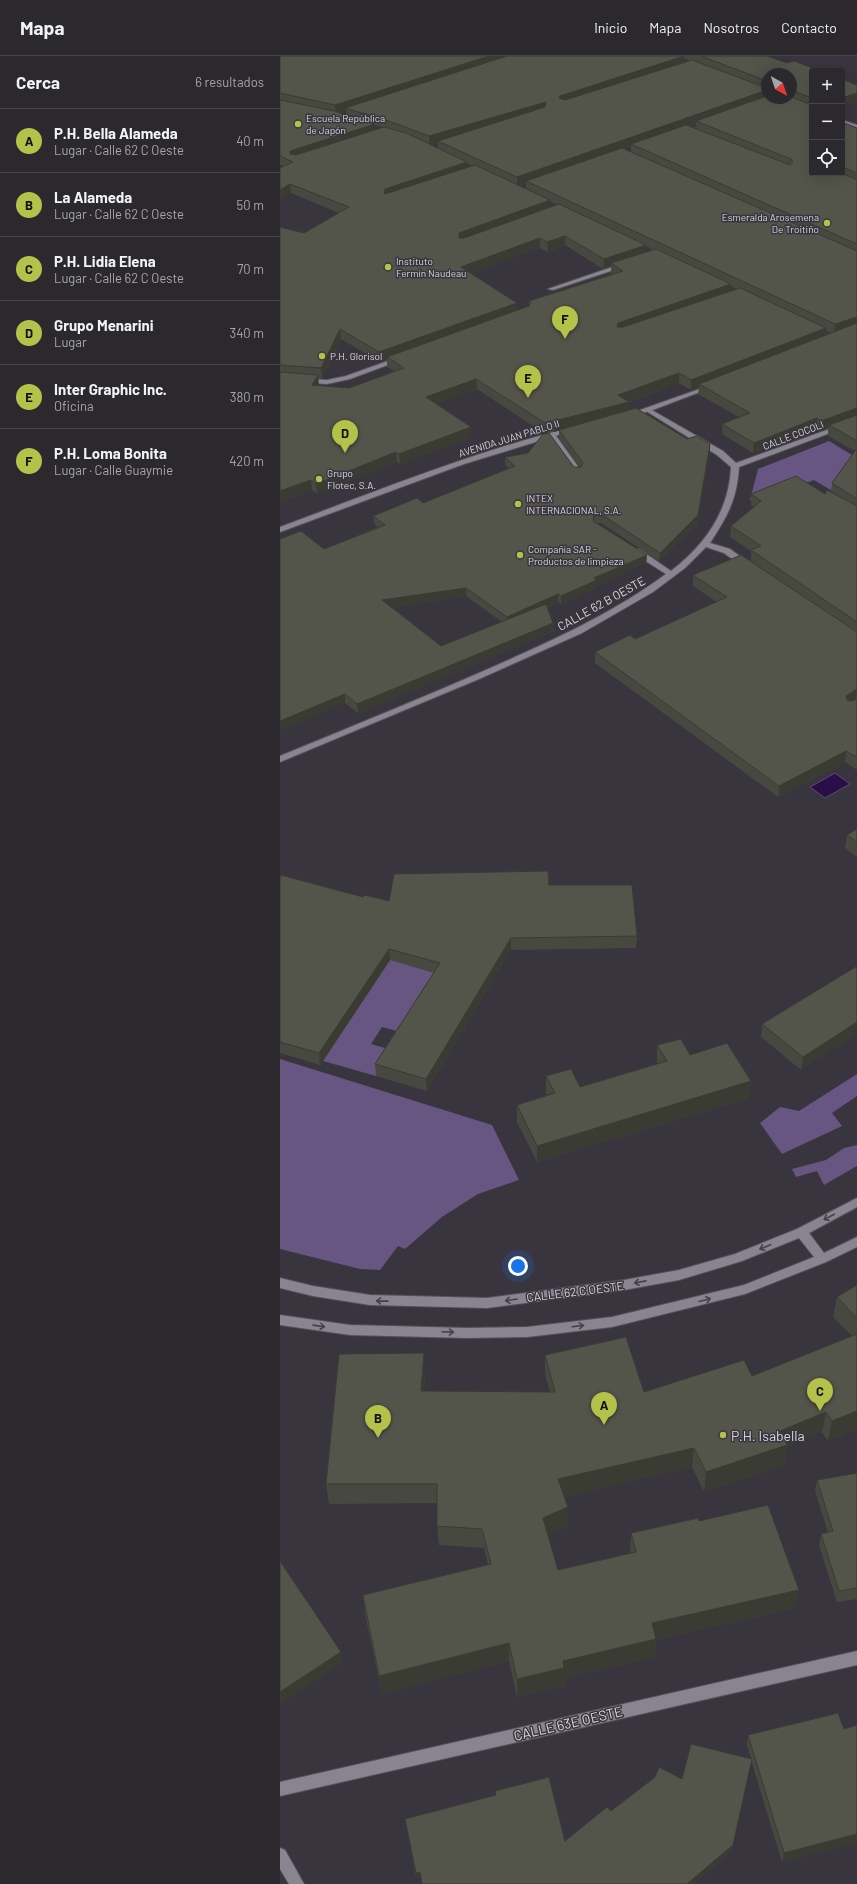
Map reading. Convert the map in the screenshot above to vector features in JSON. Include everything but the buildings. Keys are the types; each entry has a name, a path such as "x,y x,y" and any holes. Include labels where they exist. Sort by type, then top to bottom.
{"street":[{"path":"845,123 857,127"},
{"path":"551,289 634,262"},
{"path":"280,379 327,382 348,378 408,356"},
{"path":"621,417 648,410 716,384"},
{"path":"648,410 720,453 735,466"},
{"name":"CALLE COCOLI","path":"735,466 857,421"},
{"name":"AVENIDA JUAN PABLO II","path":"280,530 459,464 551,435 582,427"},
{"path":"551,435 578,472"},
{"name":"CALLE 62 B OESTE","path":"280,759 476,677 579,631 650,590 682,566 705,544 724,515 734,485 735,466"},
{"path":"705,544 727,551 753,569"},
{"path":"628,546 671,574"},
{"name":"CALLE 62 C OESTE","path":"280,1283 313,1291 370,1300 487,1303 624,1285 680,1274 738,1258 801,1232 857,1202"},
{"path":"801,1232 822,1259"},
{"path":"280,1320 350,1330 468,1333 527,1332 612,1322 745,1289 822,1259 857,1242"},
{"name":"CALLE 63E OESTE","path":"280,1789 857,1658"},
{"path":"280,1855 297,1884"}],"shaded area":[{"path":"829,441 857,458 839,495 814,480 795,487 790,484 750,500 758,469"},
{"path":"835,773 850,784 825,798 810,787"},
{"path":"414,923 441,975 404,1033 382,1027 371,1044 392,1050 376,1076 323,1061"},
{"path":"280,1059 492,1125 519,1180 478,1194 442,1217 405,1249 398,1246 380,1270 360,1269 280,1249"},
{"path":"857,1074 857,1096 832,1113 842,1126 782,1154 760,1123 780,1107 799,1111"},
{"path":"857,1145 857,1166 824,1185 817,1171 796,1177 792,1169 826,1160 844,1148"}],"place":[{"name":"Escuela República de Japón","path":"298,124"},
{"name":"Esmeralda Arosemena De Troitiño","path":"827,223"},
{"name":"Instituto Fermín Naudeau","path":"388,267"},
{"name":"P.H. Loma Bonita","path":"565,339"},
{"name":"P.H. Glorisol","path":"322,356"},
{"name":"Inter Graphic Inc.","path":"528,398"},
{"name":"Grupo Menarini","path":"345,453"},
{"name":"Grupo Flotec, S.A.","path":"319,479"},
{"name":"INTEX INTERNACIONAL, S.A.","path":"518,504"},
{"name":"Compañía SAR - Productos de limpieza","path":"520,555"},
{"name":"P.H. Lidia Elena","path":"820,1411"},
{"name":"P.H. Bella Alameda","path":"604,1425"},
{"name":"P.H. Isabella","path":"723,1435"},
{"name":"La Alameda","path":"378,1438"}]}
